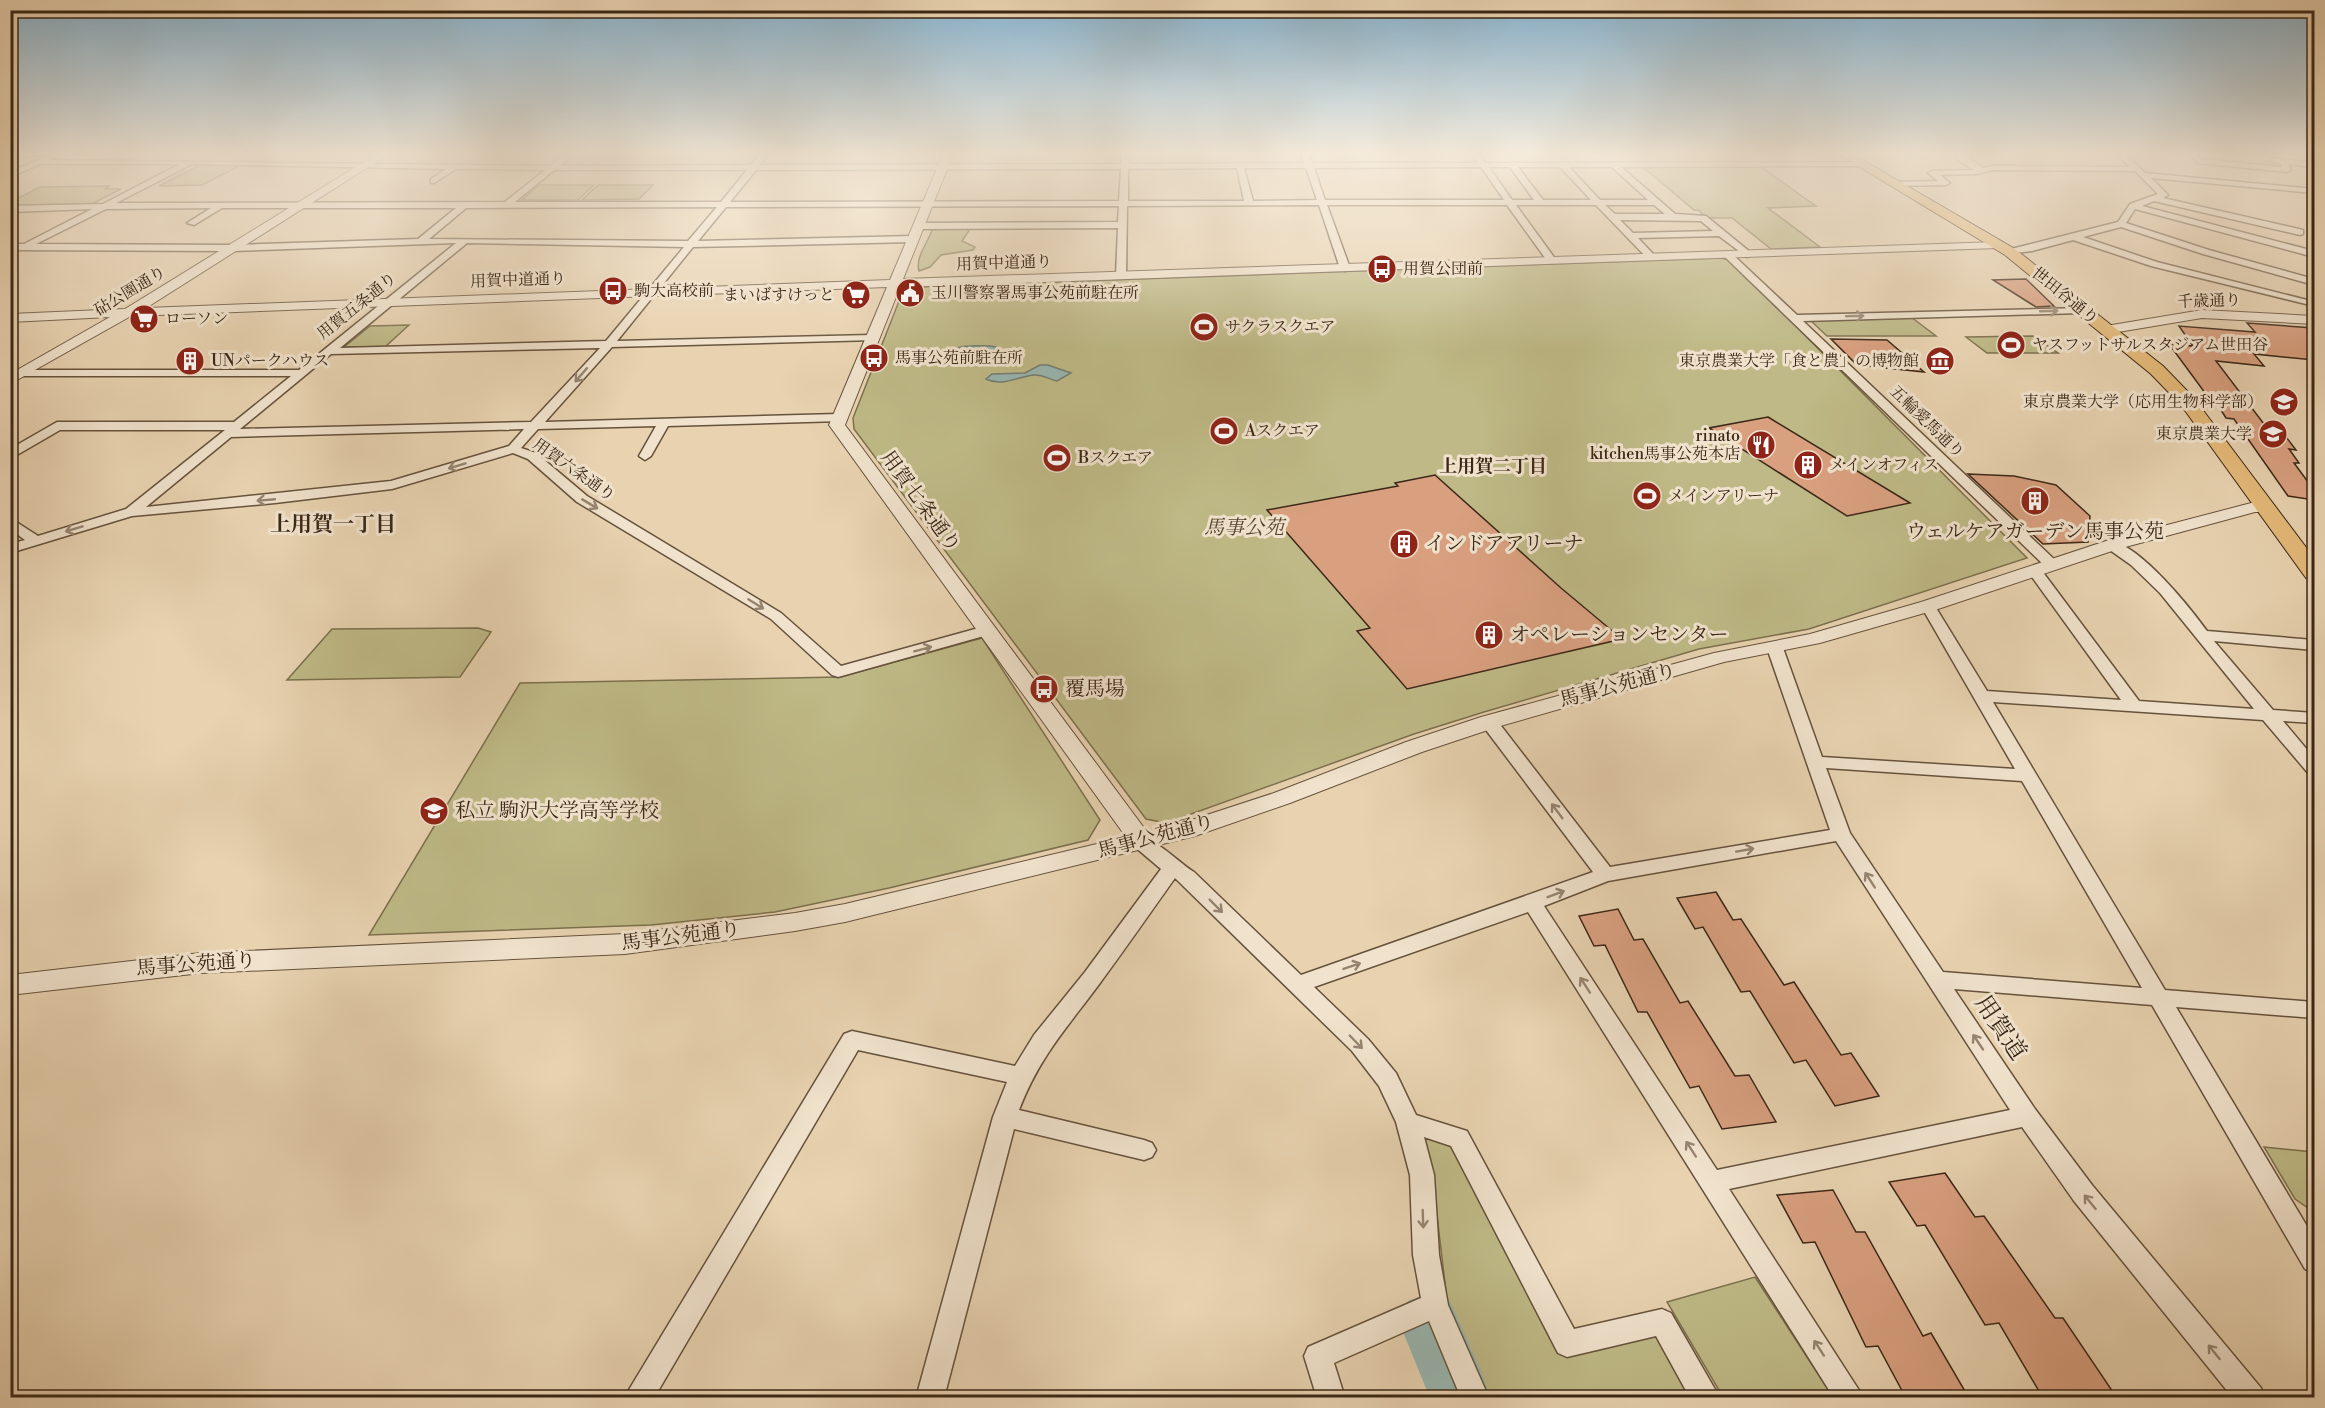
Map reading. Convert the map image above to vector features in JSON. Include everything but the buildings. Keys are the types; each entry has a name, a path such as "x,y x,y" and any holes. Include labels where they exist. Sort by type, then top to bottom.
{"main road":[{"name":"世田谷通り","path":"1952,218 2004,248 2173,385 2314,573"}],"street":[{"path":"10,253 83,218"},
{"path":"191,223 200,218"},
{"name":"砧公園通り","path":"14,376 130,311 280,218"},
{"path":"421,241 449,218"},
{"name":"用賀六条通り","path":"712,218 609,344 513,449 532,456 582,499 776,616 838,672 986,632"},
{"path":"10,455 57,426 232,430 838,418 922,218"},
{"path":"1121,276 1124,218"},
{"path":"1328,218 1345,268"},
{"path":"1519,218 1551,260"},
{"path":"1613,218 1651,257"},
{"path":"1693,218 1702,218 1747,254"},
{"path":"2121,224 2125,218"},
{"path":"2178,218 2314,255"},
{"path":"2239,218 2304,232 2240,234"},
{"path":"2004,248 2074,237 2121,224 2314,282"},
{"path":"918,226 1124,225"},
{"path":"1631,236 1723,233"},
{"path":"2074,237 2154,264 2306,301"},
{"path":"10,247 232,248 465,240 691,244 913,239"},
{"name":"用賀五条通り","path":"131,512 465,240"},
{"name":"用賀中道通り","path":"10,318 390,301 1551,260 2004,248"},
{"name":"五輪愛馬通り","path":"1728,255 1796,318 2042,567 2133,705"},
{"path":"2233,283 2265,269 2314,255"},
{"path":"1796,318 2080,310"},
{"name":"千歳通り","path":"2106,330 2202,314 2314,320"},
{"path":"329,351 872,338"},
{"path":"14,376 301,373"},
{"name":"用賀七条通り","path":"838,418 838,429 1142,842"},
{"path":"645,456 664,422"},
{"path":"10,549 131,512 275,499 392,485 513,449"},
{"name":"馬事公苑通り","path":"10,985 201,963 518,951 625,944 725,932 845,913 1187,830 1282,798 1414,747 1489,722 1722,657 1775,648 1928,606 2112,545 2255,507 2265,508"},
{"path":"10,522 36,541"},
{"path":"2112,545 2123,550 2135,560 2204,635 2210,646 2314,769"},
{"path":"1928,606 2161,996 2314,1261"},
{"path":"2204,635 2314,645"},
{"name":"用賀道","path":"1775,648 1841,834 2027,1116 2083,1193 2251,1398"},
{"path":"1983,696 2314,718"},
{"path":"1489,722 1605,874"},
{"path":"1815,762 2030,777"},
{"path":"1297,985 1532,903 1605,874 1841,834"},
{"path":"1142,842 1172,868 1187,877 1360,1045 1388,1080 1408,1122 1422,1175 1425,1256 1435,1305 1475,1398"},
{"path":"930,1398 1005,1118 1022,1076 1042,1041 1092,978 1172,868"},
{"path":"1532,903 1850,1398"},
{"path":"1935,979 2314,1010"},
{"path":"638,1398 852,1040 1022,1076"},
{"path":"1713,1182 2027,1116"},
{"path":"1005,1118 1144,1150"},
{"path":"1408,1122 1459,1138 1567,1344 1662,1322 1706,1398"},
{"path":"1331,1398 1318,1356 1435,1305"}],"green space":[{"path":"1707,218 1781,218 1820,247 1771,249 1732,218"},
{"path":"970,229 962,241 975,247 973,250 941,255 930,267 919,271 920,255 932,230"},
{"name":"馬事公苑","path":"1720,258 1730,260 2027,558 1809,629 1699,649 1484,712 1414,734 1166,823 1146,819 854,429 853,418 901,296 920,296 921,287"},
{"path":"1911,317 1936,336 1827,336 1810,320"},
{"path":"409,325 385,347 344,347 370,326"},
{"name":"ヤスフットサルスタジアム世田谷","path":"2033,336 2058,353 1987,353 1966,337"},
{"path":"478,628 491,632 460,677 287,680 332,629"},
{"path":"982,638 1100,820 1088,840 889,888 775,912 651,925 369,935 520,683 840,677"},
{"path":"1422,1133 1453,1145 1562,1355 1659,1336 1694,1397 1487,1397 1448,1309 1432,1173"},
{"path":"2264,1147 2314,1152 2314,1212 2295,1199"},
{"path":"1755,1277 1833,1397 1723,1397 1667,1302"}],"water":[{"path":"990,346 998,349 993,353 968,359 960,365 943,362 951,351 957,348"},
{"path":"1040,365 1048,365 1071,373 1057,381 1036,375 1004,382 986,379 992,374 1025,373"}],"waterway":[{"path":"1429,1322 1460,1395"}],"place":[{"name":"用賀公団前","path":"1382,269"},
{"name":"駒大高校前","path":"613,291"},
{"name":"玉川警察署馬事公苑前駐在所","path":"910,293"},
{"name":"まいばすけっと","path":"856,295"},
{"name":"ローソン","path":"144,319"},
{"name":"サクラスクエア","path":"1204,327"},
{"name":"ヤスフットサルスタジアム世田谷","path":"2011,345"},
{"name":"馬事公苑前駐在所","path":"874,358"},
{"name":"UNパークハウス","path":"190,361"},
{"name":"東京農業大学「食と農」の博物館","path":"1940,361"},
{"name":"東京農業大学（応用生物科学部）","path":"2284,402"},
{"name":"Aスクエア","path":"1224,431"},
{"name":"東京農業大学","path":"2273,434"},
{"name":"rinato kitchen馬事公苑本店","path":"1761,445"},
{"name":"Bスクエア","path":"1057,458"},
{"name":"メインオフィス","path":"1808,465"},
{"name":"メインアリーナ","path":"1647,496"},
{"name":"ウェルケアガーデン馬事公苑","path":"2035,501"},
{"name":"インドアアリーナ","path":"1404,544"},
{"name":"オペレーションセンター","path":"1489,635"},
{"name":"覆馬場","path":"1044,689"},
{"name":"私立 駒沢大学高等学校","path":"434,811"}],"district":[{"name":"上用賀二丁目","path":"1493,466"},
{"name":"上用賀一丁目","path":"333,525"}]}
